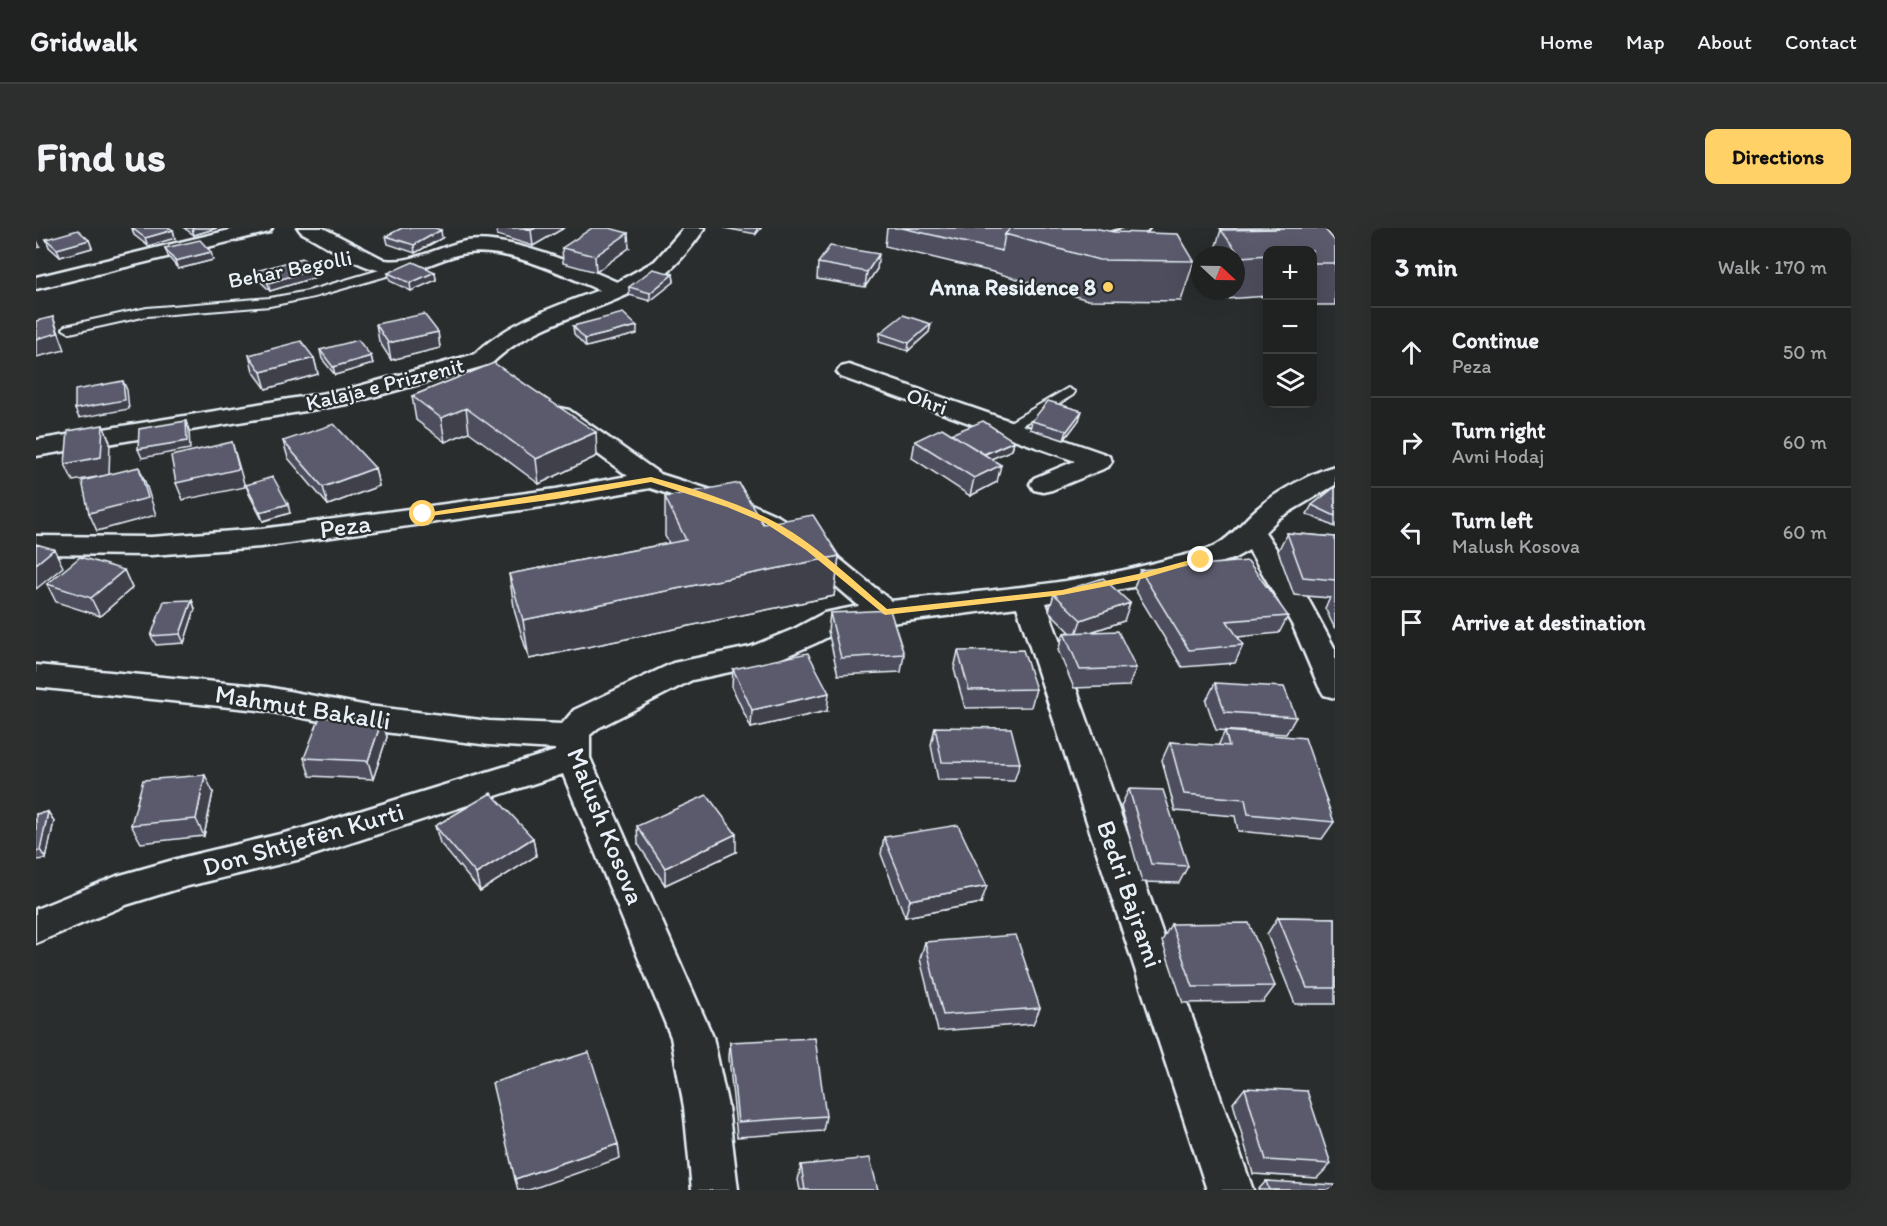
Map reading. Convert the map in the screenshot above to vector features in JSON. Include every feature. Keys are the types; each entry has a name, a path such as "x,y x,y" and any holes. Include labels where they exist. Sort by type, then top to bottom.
{"street":[{"path":"36,283 262,228"},
{"path":"308,228 380,265 400,268"},
{"name":"Kalaja e Prizrenit","path":"36,448 347,397 386,388 483,359 494,347 512,336 617,290 661,267 674,256 695,228"},
{"path":"1101,242 1135,232 1139,228"},
{"name":"Behar Begolli","path":"400,268 454,250 481,246 557,265 617,290"},
{"path":"483,359 505,375"},
{"name":"Ohri","path":"849,372 1099,461 1043,484"},
{"path":"543,403 609,452 636,467 651,480 730,505 768,522 809,548 885,612"},
{"name":"Malush Kosova","path":"715,1190 706,1107 692,1037 572,747 577,727 586,720 684,671 757,656 805,636 835,620 885,612 1029,598 1138,577 1224,553 1240,543 1269,512 1335,474"},
{"name":"Peza","path":"36,544 150,546 261,538 556,497 651,480"},
{"path":"1251,532 1302,611 1325,659 1335,687"},
{"name":"Bedri Bajrami","path":"1029,598 1230,1190"},
{"name":"Mahmut Bakalli","path":"36,676 246,697 368,718 489,732 572,747"},
{"name":"Don Shtjefën Kurti","path":"36,926 117,892 184,872 301,844 572,747"}],"lane":[{"name":"Behar Begolli","path":"70,329 147,312 270,302 310,294 400,268"},
{"path":"1005,429 1068,392"}],"building":[{"path":"132,228 170,228 173,230 145,238"},
{"path":"402,228 441,230 414,245 386,236"},
{"path":"592,228 609,228 628,233 595,256 562,248"},
{"path":"902,228 1011,228 1005,234 1002,251"},
{"path":"1011,228 1094,228 1114,232 1178,234 1191,256 1191,261 1099,260 1005,234"},
{"path":"1324,228 1335,241 1335,263 1317,263 1317,246 1263,246 1263,255 1245,257 1245,246 1233,246 1221,230"},
{"path":"78,230 89,240 57,249 46,239"},
{"path":"200,240 211,252 175,261 165,248"},
{"path":"830,246 879,254 867,272 818,263"},
{"path":"302,258 315,269 268,283 256,271"},
{"path":"413,262 435,272 410,283 388,273"},
{"path":"653,269 673,274 650,293 629,287"},
{"path":"623,313 637,326 585,339 573,326"},
{"path":"424,314 438,332 388,343 376,324"},
{"path":"903,315 931,324 909,343 880,333"},
{"path":"53,317 58,333 36,339 36,321"},
{"path":"358,340 371,356 333,367 320,350"},
{"path":"301,341 314,358 261,372 249,355"},
{"path":"494,363 596,432 536,459 466,408 441,418 412,396"},
{"path":"123,381 125,400 75,409 75,390"},
{"path":"1048,401 1082,411 1067,431 1032,421"},
{"path":"186,421 187,441 138,449 139,429"},
{"path":"983,421 1014,441 984,454 951,434"},
{"path":"334,424 375,468 323,487 283,441"},
{"path":"103,425 101,457 65,464 68,431"},
{"path":"942,428 1001,465 974,478 915,441"},
{"path":"232,442 239,469 176,483 171,456"},
{"path":"139,467 148,498 89,513 82,481"},
{"path":"273,477 288,504 260,512 246,485"},
{"path":"739,483 763,524 813,515 839,556 523,620 509,574 686,540 665,497"},
{"path":"1335,487 1335,516 1312,505"},
{"path":"1287,533 1335,537 1335,580 1303,577"},
{"path":"36,544 54,549 36,564"},
{"path":"80,557 124,570 91,598 47,584"},
{"path":"1248,561 1288,616 1227,621 1243,645 1189,650 1140,570"},
{"path":"1103,578 1130,603 1081,620 1054,594"},
{"path":"192,600 180,634 151,636 164,601"},
{"path":"890,610 904,654 841,658 830,613"},
{"path":"1118,631 1136,668 1080,670 1064,633"},
{"path":"1023,650 1036,689 969,690 958,651"},
{"path":"808,653 829,693 752,710 733,669"},
{"path":"1215,683 1284,687 1296,717 1225,712"},
{"path":"320,717 382,720 368,761 304,758"},
{"path":"935,727 1011,728 1020,763 942,762"},
{"path":"1225,731 1305,738 1334,822 1248,814 1245,799 1184,794 1170,742 1229,746"},
{"path":"205,775 196,819 131,825 143,780"},
{"path":"1129,789 1163,790 1188,866 1151,864"},
{"path":"491,793 533,838 476,874 435,826"},
{"path":"707,795 736,834 665,868 637,826"},
{"path":"48,812 40,850 36,851 36,814"},
{"path":"958,825 987,886 910,900 884,837"},
{"path":"1278,917 1335,918 1335,988 1307,988"},
{"path":"1249,923 1275,986 1193,987 1171,924"},
{"path":"1016,935 1040,1008 943,1015 925,942"},
{"path":"815,1038 826,1116 738,1122 730,1042"},
{"path":"589,1052 618,1144 515,1179 492,1083"},
{"path":"1245,1088 1307,1091 1331,1164 1266,1160"},
{"path":"870,1158 878,1190 805,1190 801,1165"},
{"path":"1266,1181 1335,1185 1335,1190 1269,1190"}],"place":[{"name":"Anna Residence 8","path":"1108,287"}],"route":[{"path":"423,514 556,497 651,480 730,505 768,522 809,548 885,612 1029,598 1138,577 1201,560"}]}
